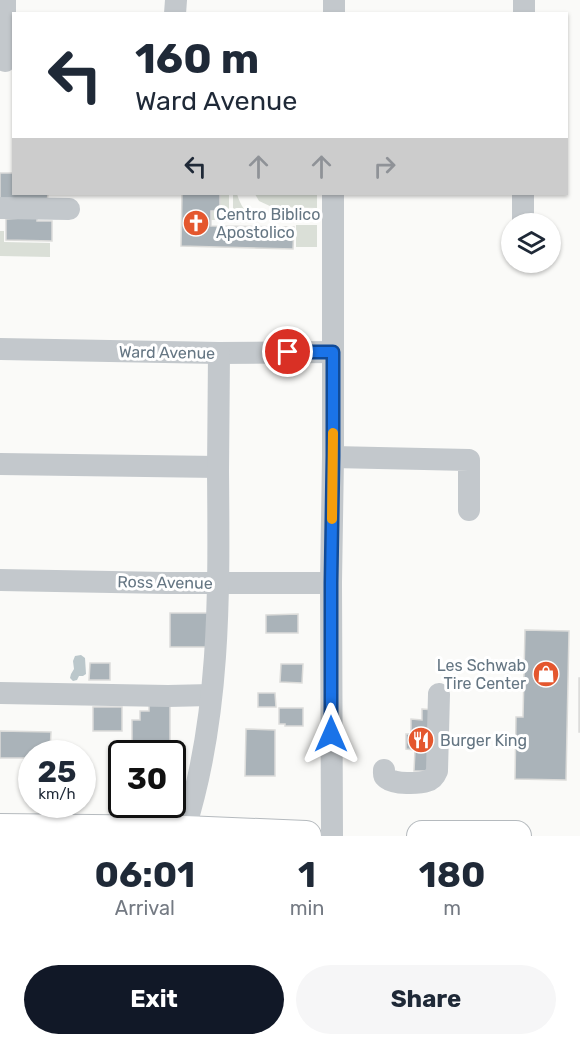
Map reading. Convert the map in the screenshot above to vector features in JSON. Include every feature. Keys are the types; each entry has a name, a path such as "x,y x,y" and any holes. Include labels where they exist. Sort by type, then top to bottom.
{"main road":[{"path":"0,828 184,831 306,836"},
{"path":"422,836 516,836"}],"street":[{"path":"5,0 5,61"},
{"path":"332,836 333,195"},
{"path":"523,195 523,213"},
{"path":"0,208 69,210"},
{"name":"Ward Avenue","path":"0,349 219,353 333,352"},
{"path":"184,831 195,798 209,721 216,644 219,583 219,353"},
{"path":"333,456 469,460 469,510"},
{"path":"0,464 218,467"},
{"name":"Ross Avenue","path":"0,580 331,583"},
{"path":"0,693 211,695"},
{"path":"384,770 387,779 398,782 427,781 435,776 439,694"}],"shaded area":[{"path":"220,195 229,195 229,220 211,220 211,211 220,210"},
{"path":"233,195 237,195 245,210 259,221 233,221"},
{"path":"256,195 317,195 317,208 272,207 259,201"},
{"path":"296,225 317,225 317,247 296,247"},
{"path":"0,231 4,231 4,242 50,243 50,257 0,256"},
{"path":"81,655 85,658 86,674 73,681 70,678 74,669 73,661 75,656"}],"building":[{"path":"0,173 12,173 12,195 48,195 47,202 0,202"},
{"name":"Centro Biblico Apostolico","path":"182,195 220,195 220,211 211,211 211,226 294,227 293,249 181,246"},
{"path":"37,217 37,221 52,221 52,241 6,240 6,219"},
{"path":"170,613 208,613 208,647 170,647"},
{"path":"298,614 298,633 266,633 266,615"},
{"name":"Les Schwab Tire Center","path":"525,630 569,631 566,780 515,779 516,717 523,717"},
{"path":"90,663 110,663 110,680 89,680"},
{"path":"281,664 303,664 302,683 280,682"},
{"path":"580,678 580,732 579,732"},
{"path":"258,693 275,693 276,707 258,707"},
{"path":"149,705 170,705 170,740 132,740 132,720 140,720 140,711 149,711"},
{"path":"93,707 122,707 122,731 93,731"},
{"path":"279,708 303,708 303,726 279,724"},
{"path":"422,709 435,710 431,771 414,771 415,750 406,749 406,734 411,734 411,719 422,720"},
{"path":"246,729 275,730 275,776 245,776"},
{"path":"0,731 51,732 51,740 18,740 18,758 0,758"}],"slow traffic":[{"path":"332,519 333,433"}],"place":[{"name":"Centro Biblico Apostolico","path":"196,223"},
{"name":"Les Schwab Tire Center","path":"546,674"},
{"name":"Burger King","path":"421,740"}],"route":[{"path":"288,352 333,352 331,734"}]}
